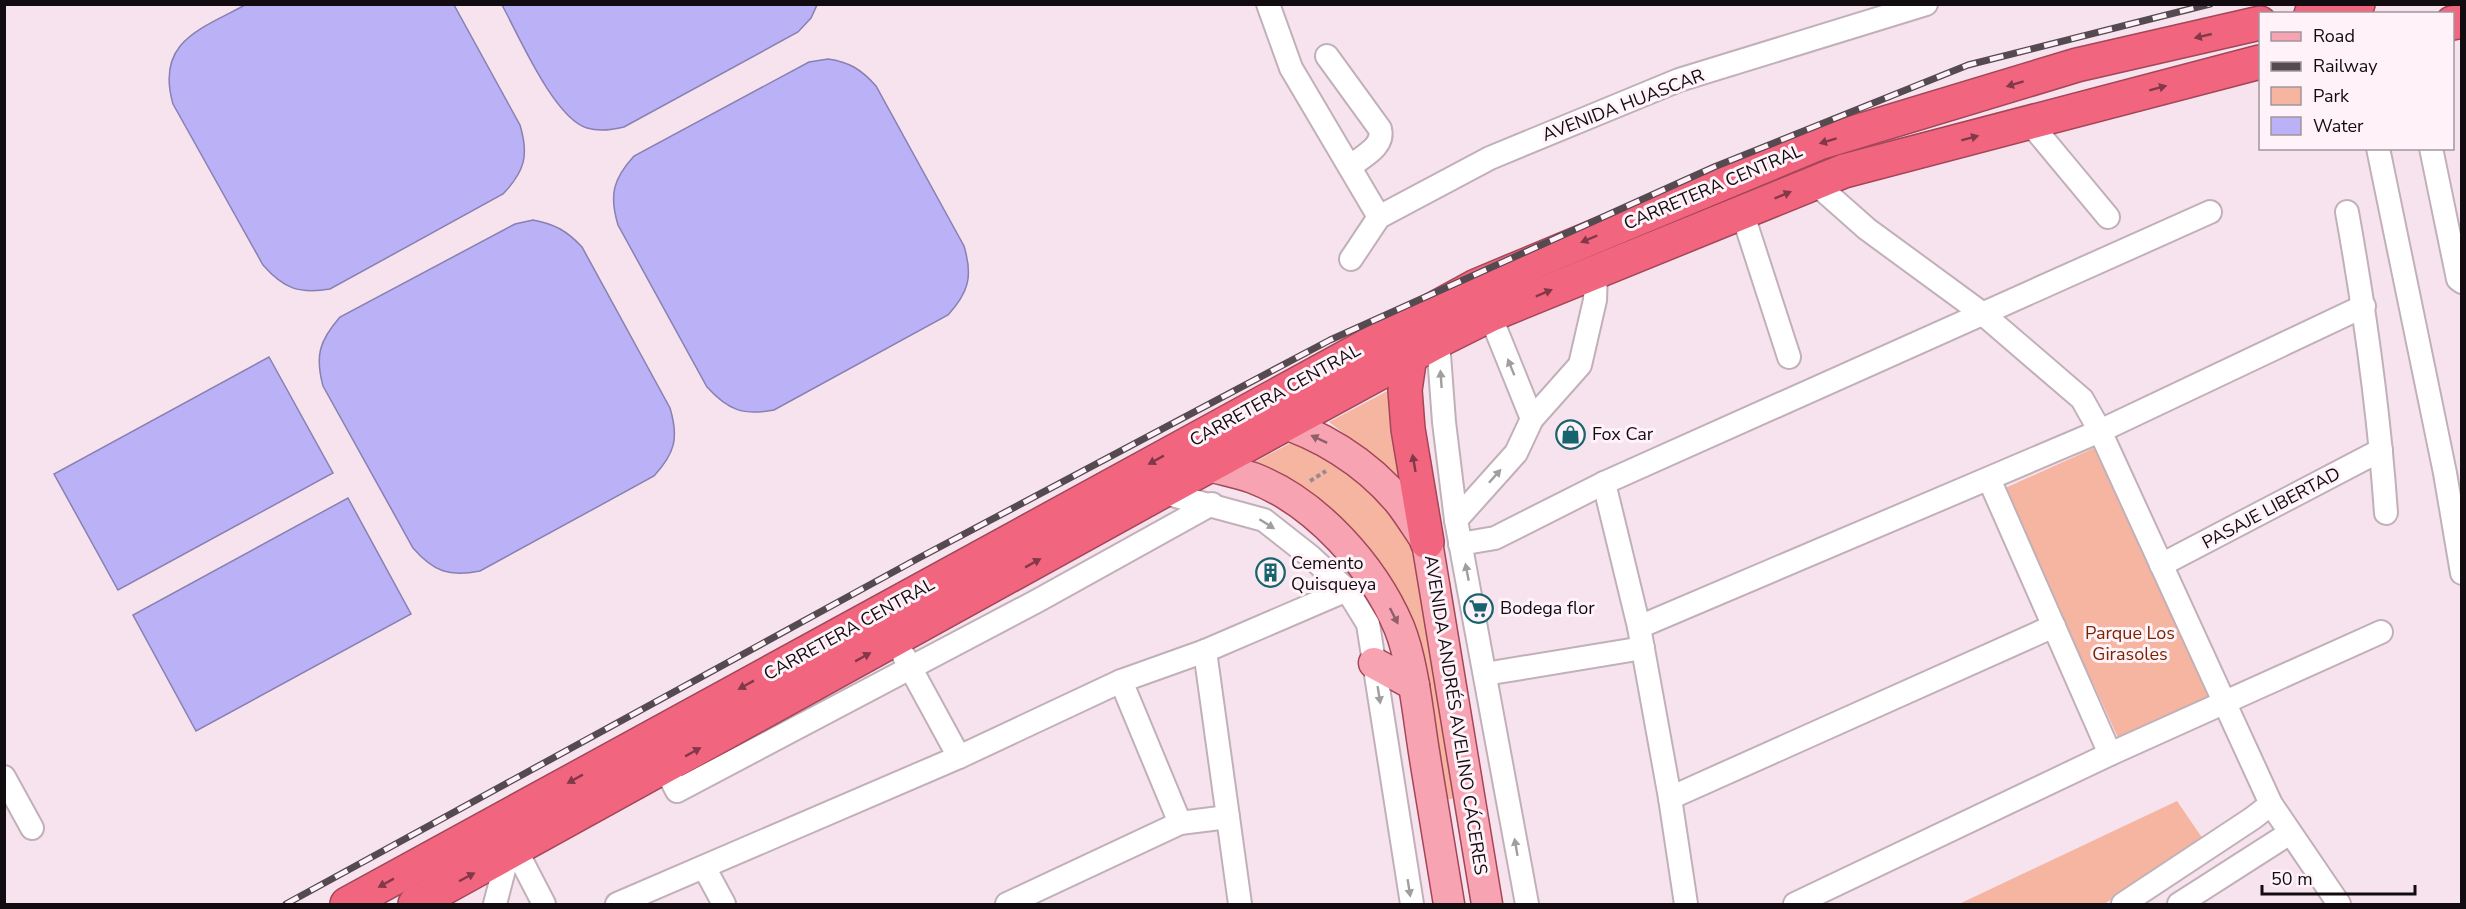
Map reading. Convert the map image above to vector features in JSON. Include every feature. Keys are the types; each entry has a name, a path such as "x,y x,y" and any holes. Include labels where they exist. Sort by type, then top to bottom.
{"highway":[{"path":"2320,12 2358,4"},
{"name":"CARRETERA CENTRAL","path":"415,904 665,768 903,653 982,573 1244,412 1476,286 1819,143 2077,65 2259,23"},
{"name":"CARRETERA CENTRAL","path":"347,904 982,573 1161,492 1490,315 1844,171 2259,62"},
{"path":"1410,356 1406,390 1408,429 1427,542"}],"main road":[{"name":"AVENIDA ANDRÉS AVELINO CÁCERES","path":"1244,412 1287,424 1331,444 1369,472 1400,503 1427,542 1487,904"},
{"name":"AVENIDA ANDRÉS AVELINO CÁCERES","path":"1209,466 1253,478 1286,495 1326,525 1356,555 1377,584 1400,628 1413,685 1449,904"},
{"path":"1374,663 1413,685"},
{"path":"1435,820 1443,810 1456,806 1471,810"}],"street":[{"path":"1268,4 1291,68 1379,217"},
{"name":"AVENIDA HUASCAR","path":"1351,259 1379,217 1490,158 1679,80 1926,4"},
{"path":"1327,56 1382,135 1378,144 1350,167"},
{"path":"2029,122 2108,217"},
{"path":"2378,150 2445,473 2462,573"},
{"path":"2431,150 2458,279 2462,282"},
{"path":"1815,183 1867,229 1983,314 2082,399 2100,431 2223,704 2271,804 2338,904"},
{"path":"1742,212 1789,357"},
{"path":"1460,544 1495,538 1604,483 2210,212"},
{"path":"2347,212 2364,306 2386,513"},
{"path":"1456,520 1516,453 1532,419 1580,365 1595,300 1596,271"},
{"path":"1485,674 1641,637 2100,431 2364,306"},
{"path":"1490,315 1532,419"},
{"path":"1438,341 1444,422 1456,520 1527,904"},
{"name":"PASAJE LIBERTAD","path":"2161,566 2381,450"},
{"path":"1989,479 2110,754"},
{"path":"1604,483 1641,637 1670,798 1686,904"},
{"path":"1161,492 1264,520 1311,557 1347,590 1368,624 1412,904"},
{"path":"959,757 903,653 1212,504"},
{"path":"617,904 959,757 1121,681 1205,651 1347,590"},
{"path":"1670,798 2054,626"},
{"path":"1795,904 2110,754 2381,632"},
{"path":"1205,651 1240,904"},
{"path":"1121,681 1180,823"},
{"path":"4,777 32,828"},
{"path":"2123,904 2271,804"},
{"path":"1007,904 1180,823 1228,817"},
{"path":"2179,904 2290,833"},
{"path":"495,904 512,852"},
{"path":"512,852 544,904"},
{"path":"704,867 724,904"}],"green space":[{"path":"1393,388 1408,493 1368,452 1329,422"},
{"path":"1298,439 1370,480 1420,556 1457,798 1444,800 1411,635 1251,464"},
{"name":"Parque Los Girasoles","path":"2094,448 2212,702 2121,744 2003,489"},
{"path":"2177,801 2205,842 2104,904 1959,904"}],"water":[{"path":"247,4 454,5 520,125 524,154 516,178 503,194 330,289 301,290 278,280 263,265 173,104 169,83 170,65 176,51 186,40 213,21"},
{"path":"502,5 817,5 811,18 798,32 624,127 601,130 587,128 562,109 538,74"},
{"path":"828,59 854,67 876,86 964,246 968,266 967,283 961,299 948,315 774,410 745,411 729,406 707,387 618,225 614,205 615,188 621,172 634,156 809,62"},
{"path":"533,220 560,229 582,247 670,408 674,428 673,445 667,460 654,476 480,571 451,573 428,563 413,548 323,386 319,357 323,341 340,317 515,224"},
{"path":"269,357 333,473 118,590 54,474"},
{"path":"348,498 411,614 196,731 133,615"}],"railway":[{"path":"286,904 917,559 1330,340 1714,167 1968,65 2210,4"}],"place":[{"name":"Fox Car","path":"1571,434"},
{"name":"Cemento Quisqueya","path":"1270,573"},
{"name":"Bodega flor","path":"1479,608"}]}
